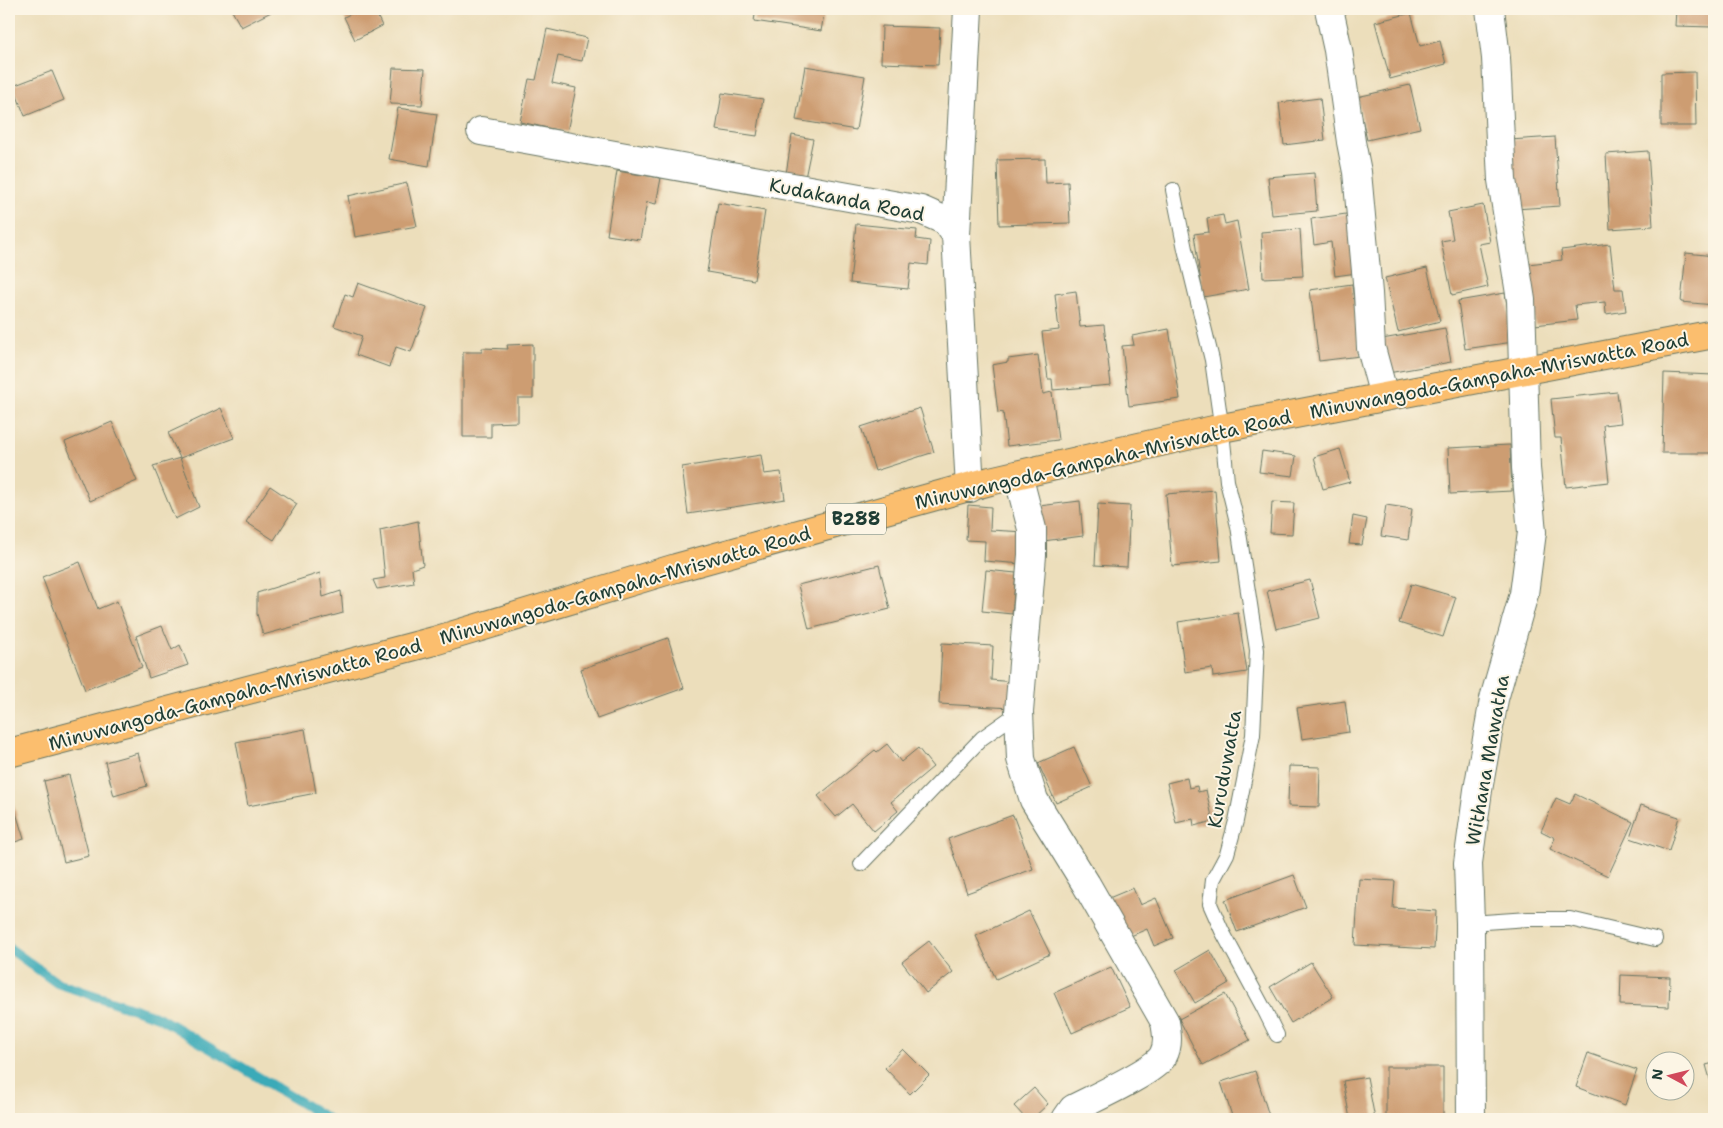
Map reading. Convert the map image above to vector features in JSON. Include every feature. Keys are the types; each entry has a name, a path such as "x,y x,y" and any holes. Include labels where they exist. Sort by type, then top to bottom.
{"main road":[{"name":"Minuwangoda-Gampaha-Mriswatta Road","path":"9,753 434,641 676,568 1018,475 1222,429 1384,396 1522,372 1714,334"}],"street":[{"path":"968,9 956,235 970,488"},
{"path":"1329,9 1338,50 1351,142 1358,172 1371,348 1384,396"},
{"name":"Withana Mawatha","path":"1471,1119 1468,863 1478,790 1494,699 1524,594 1532,532 1526,468 1520,300 1502,180 1496,58 1490,9"},
{"name":"Kudakanda Road","path":"481,131 921,210 946,222 956,235"},
{"path":"1018,475 1032,529 1032,556 1019,712 1021,759 1034,800 1086,884 1165,1022 1168,1039 1162,1057 1144,1073 1073,1109 1066,1119"}],"lane":[{"name":"Kuruduwatta","path":"1173,190 1212,360 1227,481 1238,526 1257,650 1253,735 1236,821 1227,854 1213,880 1210,904 1222,931 1277,1035"},
{"path":"861,864 982,738 1019,712"},
{"path":"1470,923 1570,918 1655,939"}],"building":[{"path":"231,9 269,9 271,12 241,27"},
{"path":"360,9 374,9 382,26 355,40 344,17"},
{"path":"756,9 825,9 821,31 754,21"},
{"path":"1676,9 1712,9 1712,27 1675,26"},
{"path":"1411,13 1420,46 1440,41 1446,64 1390,79 1375,22"},
{"path":"882,26 940,28 938,65 881,63"},
{"path":"547,29 587,38 582,61 558,56 552,83 576,88 567,132 520,122 529,79 536,80"},
{"path":"805,66 865,76 856,130 796,120"},
{"path":"393,68 425,69 422,105 390,104"},
{"path":"52,71 64,100 25,116 13,86"},
{"path":"1695,72 1696,126 1661,126 1661,73"},
{"path":"1410,85 1420,128 1367,140 1357,97"},
{"path":"722,93 763,99 757,136 716,130"},
{"path":"1320,98 1325,140 1284,145 1279,103"},
{"path":"398,108 437,114 429,166 389,159"},
{"path":"792,135 813,139 805,178 786,174"},
{"path":"1555,137 1560,206 1515,209 1510,140"},
{"path":"1648,151 1653,226 1610,229 1606,154"},
{"path":"1045,159 1046,183 1068,182 1070,223 999,225 997,160"},
{"path":"617,171 661,178 656,204 647,202 640,240 607,235"},
{"path":"1314,173 1317,211 1272,215 1268,177"},
{"path":"407,183 417,226 355,237 348,196"},
{"path":"718,203 765,211 754,280 707,272"},
{"path":"1483,205 1490,242 1479,244 1488,287 1452,295 1441,241 1453,239 1448,212"},
{"path":"1353,213 1357,273 1335,276 1331,242 1314,245 1311,219"},
{"path":"1223,215 1225,224 1237,221 1249,289 1203,297 1194,234 1209,232 1207,218"},
{"path":"856,224 917,230 916,239 930,241 928,265 911,263 908,289 850,283"},
{"path":"1300,229 1303,276 1263,278 1261,232"},
{"path":"1610,244 1615,289 1623,289 1626,311 1606,314 1605,302 1575,305 1577,320 1535,325 1528,264 1562,260 1561,250"},
{"path":"1686,253 1714,256 1714,305 1681,302"},
{"path":"1427,268 1440,321 1398,332 1385,278"},
{"path":"358,283 427,308 411,352 396,347 389,367 356,355 362,336 334,326 345,294 353,297"},
{"path":"1352,284 1360,356 1319,361 1310,290"},
{"path":"1076,291 1080,327 1104,325 1111,385 1053,390 1052,379 1048,379 1042,332 1059,330 1055,294"},
{"path":"1505,293 1513,342 1465,349 1458,301"},
{"path":"1445,328 1451,362 1388,373 1382,339"},
{"path":"1169,329 1180,399 1129,406 1122,346 1134,345 1132,336"},
{"path":"533,344 533,398 518,398 518,422 491,423 491,437 463,437 463,352 482,352 482,348 508,349 507,345"},
{"path":"1038,355 1043,394 1052,392 1058,440 1007,446 1003,412 998,413 992,365 1008,362 1008,359"},
{"path":"1664,373 1714,375 1714,453 1662,453"},
{"path":"1617,392 1621,423 1603,425 1609,482 1566,487 1561,438 1555,438 1551,399"},
{"path":"221,408 234,438 180,458 168,433"},
{"path":"920,408 934,452 875,471 861,427"},
{"path":"112,422 137,481 90,501 65,442"},
{"path":"1510,445 1512,491 1450,494 1448,448"},
{"path":"1340,449 1350,482 1323,489 1314,457"},
{"path":"1262,451 1296,456 1293,476 1259,472"},
{"path":"761,455 764,474 781,472 785,499 688,514 682,467"},
{"path":"180,458 199,507 175,519 153,466"},
{"path":"270,486 297,504 274,540 246,522"},
{"path":"1215,490 1221,561 1172,566 1166,494"},
{"path":"1080,501 1083,536 1043,541 1039,506"},
{"path":"1272,502 1294,503 1292,534 1270,533"},
{"path":"1098,504 1130,506 1127,567 1095,565"},
{"path":"968,505 991,507 990,530 1025,532 1023,564 984,561 985,541 966,540"},
{"path":"1386,505 1412,509 1408,540 1381,536"},
{"path":"1353,516 1367,519 1362,545 1349,544"},
{"path":"418,521 423,565 412,569 414,583 377,589 373,580 385,578 380,530"},
{"path":"80,562 98,609 117,601 142,667 85,690 42,577"},
{"path":"879,565 890,609 809,629 798,585"},
{"path":"986,570 1016,573 1012,614 982,611"},
{"path":"320,573 323,597 341,591 343,613 263,635 257,614 257,593"},
{"path":"1310,580 1320,618 1276,629 1267,591"},
{"path":"1411,584 1456,597 1443,637 1399,623"},
{"path":"1238,613 1247,672 1213,677 1212,668 1185,672 1178,622"},
{"path":"162,626 172,650 180,645 188,665 149,678 136,636"},
{"path":"668,638 684,688 597,719 581,669"},
{"path":"942,643 993,646 991,680 1013,682 1012,708 939,704"},
{"path":"1345,701 1349,732 1302,739 1297,708"},
{"path":"305,729 316,793 248,806 236,742"},
{"path":"887,744 901,762 918,748 933,767 891,802 898,811 874,831 852,804 836,817 818,796 875,750 877,752"},
{"path":"1074,747 1092,787 1056,803 1038,763"},
{"path":"138,753 147,786 114,796 105,762"},
{"path":"1289,766 1320,767 1319,807 1288,806"},
{"path":"69,775 89,856 64,862 44,781"},
{"path":"1187,778 1189,788 1197,786 1198,792 1206,790 1213,821 1194,826 1193,819 1176,823 1167,783"},
{"path":"1575,794 1633,822 1608,876 1550,849 1555,838 1541,831 1556,798 1570,804"},
{"path":"13,803 24,839 9,844 9,804"},
{"path":"1641,805 1679,817 1669,851 1630,838"},
{"path":"1013,815 1033,869 967,893 948,839"},
{"path":"1294,875 1306,907 1237,932 1225,900"},
{"path":"1359,879 1395,881 1393,908 1436,911 1434,949 1355,945"},
{"path":"1133,888 1140,905 1156,898 1173,938 1154,946 1147,929 1126,938 1109,898"},
{"path":"1029,911 1050,954 996,979 976,936"},
{"path":"929,941 953,972 926,993 902,962"},
{"path":"1210,950 1229,983 1195,1003 1176,970"},
{"path":"1311,962 1333,997 1291,1023 1270,987"},
{"path":"1111,967 1130,1007 1072,1033 1054,993"},
{"path":"1621,975 1670,977 1669,1007 1620,1005"},
{"path":"1225,994 1250,1040 1203,1065 1179,1019"},
{"path":"903,1049 929,1075 910,1094 885,1068"},
{"path":"1588,1053 1637,1070 1625,1105 1576,1087"},
{"path":"1714,1063 1714,1093 1706,1065"},
{"path":"1386,1067 1443,1067 1443,1119 1386,1119"},
{"path":"1255,1071 1270,1119 1233,1119 1221,1082"},
{"path":"1367,1077 1375,1119 1350,1119 1343,1081"},
{"path":"1034,1088 1048,1104 1032,1119 1026,1119 1014,1106"}],"waterway":[{"path":"9,948 57,983 158,1017 328,1119"}]}
